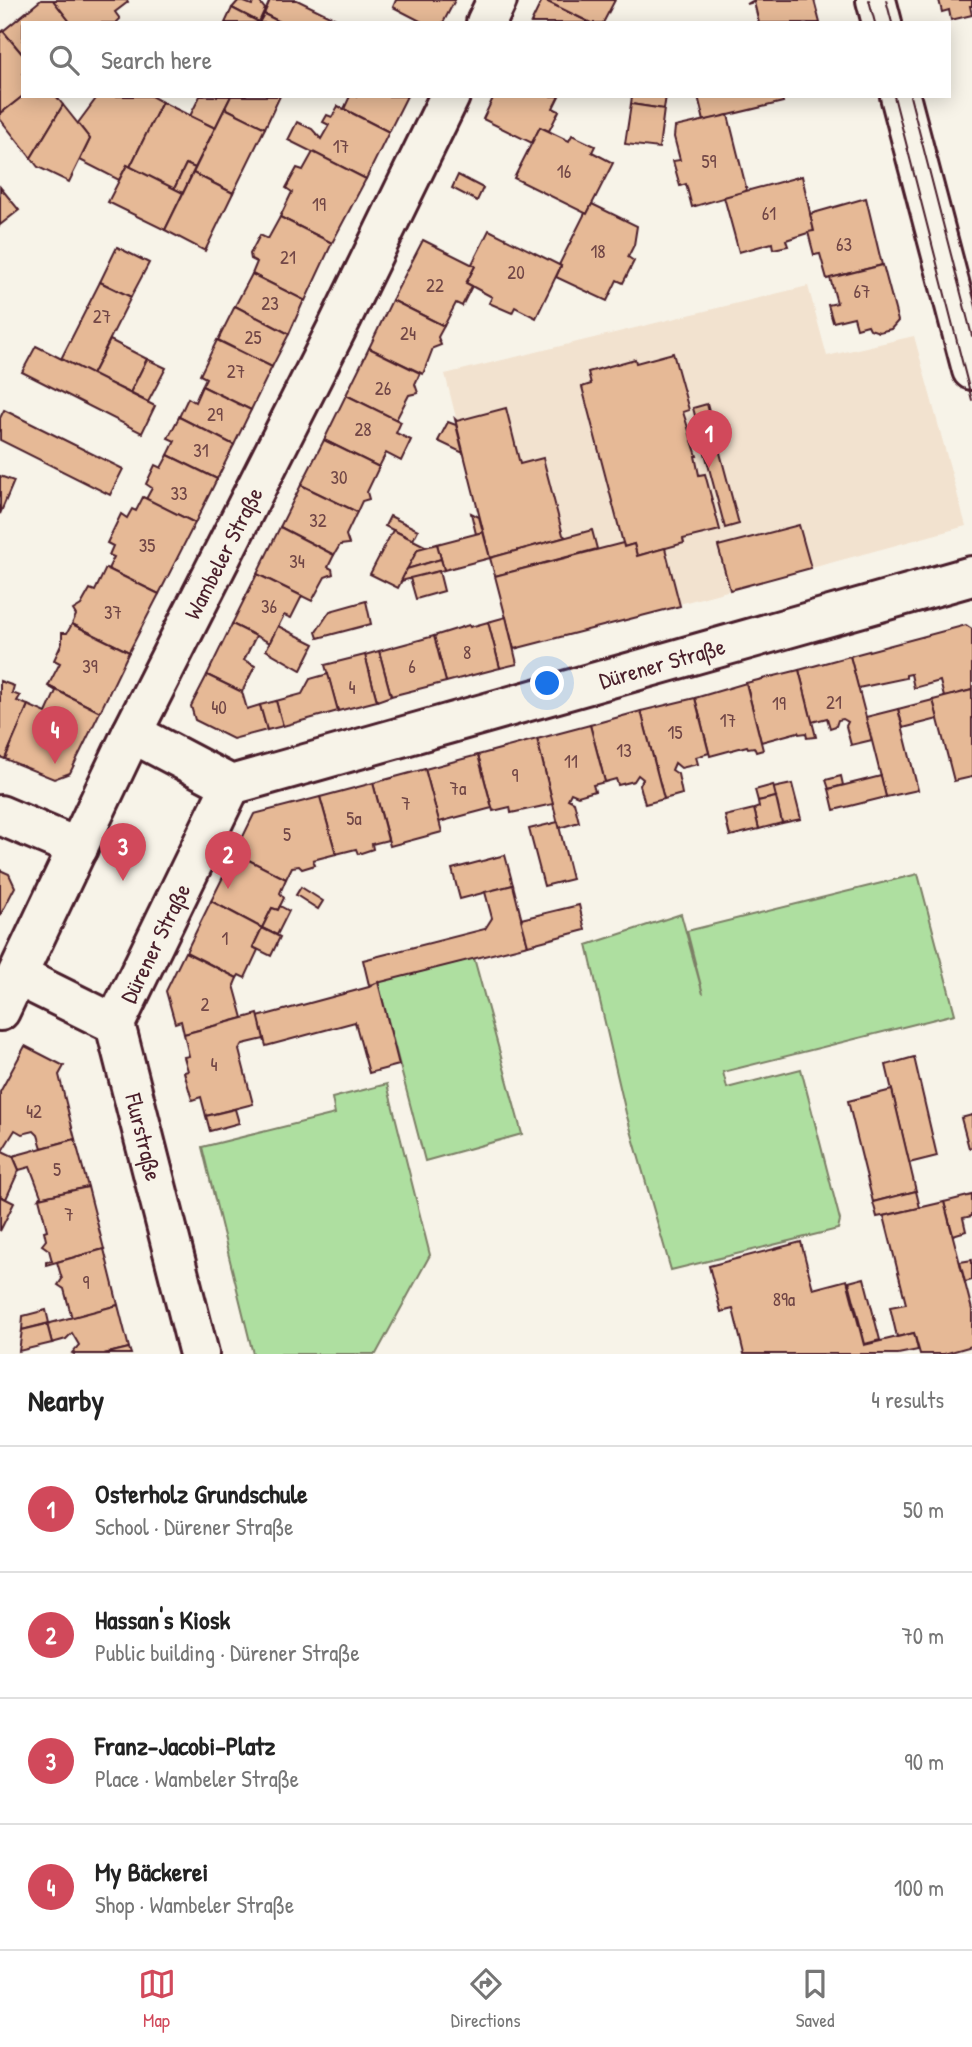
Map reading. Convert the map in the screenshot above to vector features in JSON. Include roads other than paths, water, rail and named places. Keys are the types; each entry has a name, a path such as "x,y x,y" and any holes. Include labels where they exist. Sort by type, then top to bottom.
{"street":[{"path":"487,21 497,0"},
{"path":"876,0 881,21"},
{"name":"Wambeler Straße","path":"0,1010 132,733 336,330 449,98"},
{"path":"902,98 972,370"},
{"name":"Dürener Straße","path":"115,1024 231,785 972,576"},
{"path":"132,733 231,785"},
{"path":"0,815 78,848"},
{"path":"18,976 115,1024"},
{"name":"Flurstraße","path":"115,1024 199,1354"}],"tram line":[{"path":"869,0 874,21"},
{"path":"886,0 891,21"},
{"path":"895,98 972,400"},
{"path":"911,98 972,336"}],"place":[{"name":"Osterholz Grundschule","path":"709,468"},
{"name":"My Bäckerei","path":"55,764"},
{"name":"Franz-Jacobi-Platz","path":"123,881"},
{"name":"Hassan's Kiosk","path":"228,889"}]}
